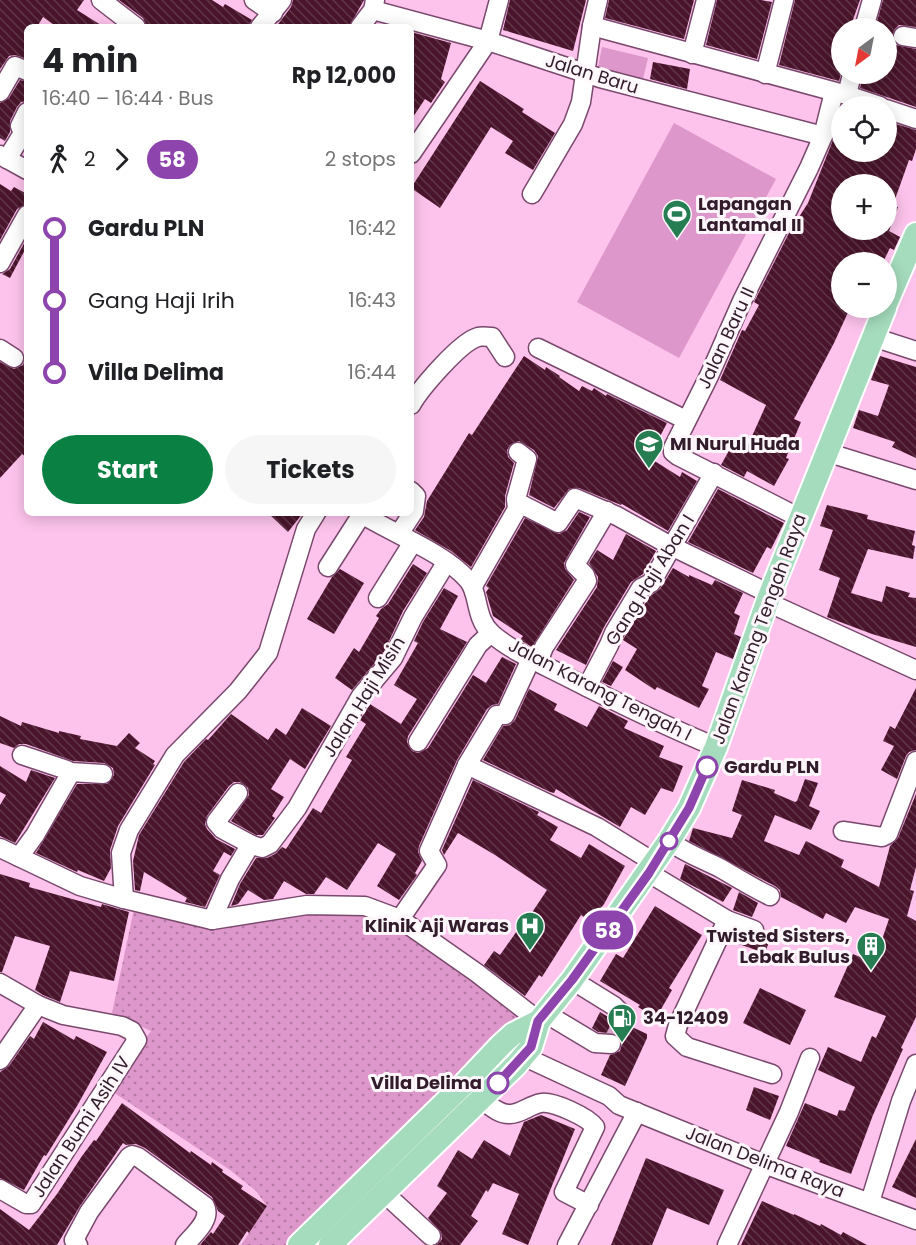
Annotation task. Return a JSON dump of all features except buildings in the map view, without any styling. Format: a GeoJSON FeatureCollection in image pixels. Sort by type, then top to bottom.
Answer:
{"type":"FeatureCollection","features":[{"type":"Feature","properties":{"kind":"main road","name":"Jalan Karang Tengah Raya"},"geometry":{"type":"LineString","coordinates":[[897,280],[916,234]]}},
{"type":"Feature","properties":{"kind":"main road","name":"Jalan Karang Tengah Raya"},"geometry":{"type":"LineString","coordinates":[[330,1245],[520,1061],[531,1047],[542,1017],[572,980],[652,868],[689,808],[716,747],[769,598],[881,318]]}},
{"type":"Feature","properties":{"kind":"main road","name":"Jalan Karang Tengah Raya"},"geometry":{"type":"LineString","coordinates":[[299,1245],[497,1049],[513,1034],[542,1017]]}},
{"type":"Feature","properties":{"kind":"street"},"geometry":{"type":"LineString","coordinates":[[101,0],[132,24]]}},
{"type":"Feature","properties":{"kind":"street"},"geometry":{"type":"LineString","coordinates":[[254,0],[278,7],[263,24]]}},
{"type":"Feature","properties":{"kind":"street"},"geometry":{"type":"LineString","coordinates":[[414,150],[488,41],[499,0]]}},
{"type":"Feature","properties":{"kind":"street"},"geometry":{"type":"LineString","coordinates":[[532,194],[573,124],[581,102],[598,0]]}},
{"type":"Feature","properties":{"kind":"street"},"geometry":{"type":"LineString","coordinates":[[692,54],[706,0]]}},
{"type":"Feature","properties":{"kind":"street"},"geometry":{"type":"LineString","coordinates":[[765,74],[784,0]]}},
{"type":"Feature","properties":{"kind":"street"},"geometry":{"type":"LineString","coordinates":[[867,18],[872,0]]}},
{"type":"Feature","properties":{"kind":"street"},"geometry":{"type":"LineString","coordinates":[[362,24],[374,5]]}},
{"type":"Feature","properties":{"kind":"street","name":"Jalan Baru"},"geometry":{"type":"LineString","coordinates":[[374,5],[586,73],[823,136]]}},
{"type":"Feature","properties":{"kind":"street"},"geometry":{"type":"LineString","coordinates":[[592,26],[849,96]]}},
{"type":"Feature","properties":{"kind":"street"},"geometry":{"type":"LineString","coordinates":[[0,92],[15,66],[24,70]]}},
{"type":"Feature","properties":{"kind":"street","name":"Jalan Baru II"},"geometry":{"type":"LineString","coordinates":[[800,518],[673,452],[741,301],[823,136],[846,84]]}},
{"type":"Feature","properties":{"kind":"street"},"geometry":{"type":"LineString","coordinates":[[897,112],[916,118]]}},
{"type":"Feature","properties":{"kind":"street"},"geometry":{"type":"LineString","coordinates":[[24,118],[20,126],[23,133],[4,157],[24,168]]}},
{"type":"Feature","properties":{"kind":"street"},"geometry":{"type":"LineString","coordinates":[[0,262],[24,220]]}},
{"type":"Feature","properties":{"kind":"street"},"geometry":{"type":"LineString","coordinates":[[414,399],[419,390],[460,349],[478,337],[492,337],[505,357]]}},
{"type":"Feature","properties":{"kind":"street"},"geometry":{"type":"LineString","coordinates":[[873,337],[916,351]]}},
{"type":"Feature","properties":{"kind":"street"},"geometry":{"type":"LineString","coordinates":[[538,348],[686,420]]}},
{"type":"Feature","properties":{"kind":"street"},"geometry":{"type":"LineString","coordinates":[[365,516],[446,562],[473,586],[517,509],[516,499],[527,459],[518,452]]}},
{"type":"Feature","properties":{"kind":"street"},"geometry":{"type":"LineString","coordinates":[[826,452],[916,480]]}},
{"type":"Feature","properties":{"kind":"street","name":"Gang Haji Aban I"},"geometry":{"type":"LineString","coordinates":[[587,687],[614,633],[641,588],[651,583],[714,473]]}},
{"type":"Feature","properties":{"kind":"street"},"geometry":{"type":"LineString","coordinates":[[414,494],[416,496],[414,511]]}},
{"type":"Feature","properties":{"kind":"street"},"geometry":{"type":"LineString","coordinates":[[518,502],[558,523],[575,498],[607,511],[769,598],[916,670]]}},
{"type":"Feature","properties":{"kind":"street"},"geometry":{"type":"LineString","coordinates":[[400,919],[437,865],[429,851],[467,765],[497,716],[505,715],[534,660],[587,580],[575,565],[607,511]]}},
{"type":"Feature","properties":{"kind":"street"},"geometry":{"type":"LineString","coordinates":[[124,899],[121,853],[129,830],[175,754],[238,691],[268,652],[306,529],[314,516]]}},
{"type":"Feature","properties":{"kind":"street"},"geometry":{"type":"LineString","coordinates":[[328,567],[360,516]]}},
{"type":"Feature","properties":{"kind":"street"},"geometry":{"type":"LineString","coordinates":[[378,598],[406,538],[413,516]]}},
{"type":"Feature","properties":{"kind":"street","name":"Jalan Haji Misin"},"geometry":{"type":"LineString","coordinates":[[252,845],[262,848],[270,844],[297,808],[361,696],[393,658],[413,617],[446,562]]}},
{"type":"Feature","properties":{"kind":"street","name":"Jalan Karang Tengah I"},"geometry":{"type":"LineString","coordinates":[[473,586],[477,611],[490,633],[534,660],[649,719],[716,747]]}},
{"type":"Feature","properties":{"kind":"street"},"geometry":{"type":"LineString","coordinates":[[418,742],[478,645],[490,633]]}},
{"type":"Feature","properties":{"kind":"street"},"geometry":{"type":"LineString","coordinates":[[22,755],[70,772],[104,774]]}},
{"type":"Feature","properties":{"kind":"street"},"geometry":{"type":"LineString","coordinates":[[843,831],[882,837],[888,834],[916,761]]}},
{"type":"Feature","properties":{"kind":"street"},"geometry":{"type":"LineString","coordinates":[[467,765],[597,827],[727,920],[754,930]]}},
{"type":"Feature","properties":{"kind":"street"},"geometry":{"type":"LineString","coordinates":[[19,857],[36,835],[70,772]]}},
{"type":"Feature","properties":{"kind":"street"},"geometry":{"type":"LineString","coordinates":[[212,920],[230,879],[252,845],[222,829],[216,822],[238,793]]}},
{"type":"Feature","properties":{"kind":"street"},"geometry":{"type":"LineString","coordinates":[[669,841],[682,851],[770,896]]}},
{"type":"Feature","properties":{"kind":"street"},"geometry":{"type":"LineString","coordinates":[[0,848],[80,886],[212,920],[308,904],[364,906],[400,919],[542,1017],[595,1043],[611,1044]]}},
{"type":"Feature","properties":{"kind":"street"},"geometry":{"type":"LineString","coordinates":[[727,920],[675,1036],[687,1047],[772,1074]]}},
{"type":"Feature","properties":{"kind":"street"},"geometry":{"type":"LineString","coordinates":[[572,980],[614,1006],[620,1012],[622,1022]]}},
{"type":"Feature","properties":{"kind":"street"},"geometry":{"type":"LineString","coordinates":[[0,983],[38,1005],[0,1060]]}},
{"type":"Feature","properties":{"kind":"street","name":"Jalan Bumi Asih IV"},"geometry":{"type":"LineString","coordinates":[[0,1189],[28,1205],[31,1204],[137,1040],[132,1031],[123,1026],[63,1016],[38,1005]]}},
{"type":"Feature","properties":{"kind":"street","name":"Jalan Delima Raya"},"geometry":{"type":"LineString","coordinates":[[497,1049],[520,1061],[609,1096],[625,1107],[764,1164],[916,1220]]}},
{"type":"Feature","properties":{"kind":"street"},"geometry":{"type":"LineString","coordinates":[[727,1245],[789,1112],[810,1058]]}},
{"type":"Feature","properties":{"kind":"street"},"geometry":{"type":"LineString","coordinates":[[870,1202],[909,1104],[916,1064]]}},
{"type":"Feature","properties":{"kind":"street"},"geometry":{"type":"LineString","coordinates":[[481,1099],[495,1110],[509,1115],[541,1103],[553,1104],[591,1121],[595,1127],[564,1192],[589,1205]]}},
{"type":"Feature","properties":{"kind":"street"},"geometry":{"type":"LineString","coordinates":[[567,1245],[589,1205],[625,1107]]}},
{"type":"Feature","properties":{"kind":"street"},"geometry":{"type":"LineString","coordinates":[[78,1245],[74,1240],[89,1212],[132,1155],[205,1206],[206,1219],[185,1245]]}},
{"type":"Feature","properties":{"kind":"street"},"geometry":{"type":"LineString","coordinates":[[383,1192],[431,1236]]}},
{"type":"Feature","properties":{"kind":"shaded area"},"geometry":{"type":"Polygon","coordinates":[[[602,47],[648,58],[642,83],[597,72],[602,47]]]}},
{"type":"Feature","properties":{"kind":"shaded area","name":"Lapangan Lantamal II"},"geometry":{"type":"Polygon","coordinates":[[[674,123],[776,179],[679,358],[577,302],[674,123]]]}},
{"type":"Feature","properties":{"kind":"shaded area"},"geometry":{"type":"Polygon","coordinates":[[[134,909],[362,913],[396,926],[474,980],[522,1018],[505,1027],[286,1245],[241,1245],[267,1206],[256,1191],[230,1170],[110,1090],[151,1031],[112,1013],[134,909]]]}},
{"type":"Feature","properties":{"kind":"tunnel"},"geometry":{"type":"LineString","coordinates":[[611,1044],[622,1022]]}},
{"type":"Feature","properties":{"kind":"bus line","name":"58"},"geometry":{"type":"LineString","coordinates":[[498,1083],[531,1047],[538,1021],[572,980],[649,873],[689,808],[707,767]]}},
{"type":"Feature","properties":{"kind":"place","name":"Lapangan Lantamal II"},"geometry":{"type":"Point","coordinates":[677,240]}},
{"type":"Feature","properties":{"kind":"place","name":"MI Nurul Huda"},"geometry":{"type":"Point","coordinates":[649,470]}},
{"type":"Feature","properties":{"kind":"place","name":"Gardu PLN"},"geometry":{"type":"Point","coordinates":[707,767]}},
{"type":"Feature","properties":{"kind":"place","name":"Klinik Aji Waras"},"geometry":{"type":"Point","coordinates":[530,952]}},
{"type":"Feature","properties":{"kind":"place","name":"Twisted Sisters, Lebak Bulus"},"geometry":{"type":"Point","coordinates":[871,972]}},
{"type":"Feature","properties":{"kind":"place","name":"34-12409"},"geometry":{"type":"Point","coordinates":[622,1044]}},
{"type":"Feature","properties":{"kind":"place","name":"Villa Delima"},"geometry":{"type":"Point","coordinates":[498,1083]}}]}
